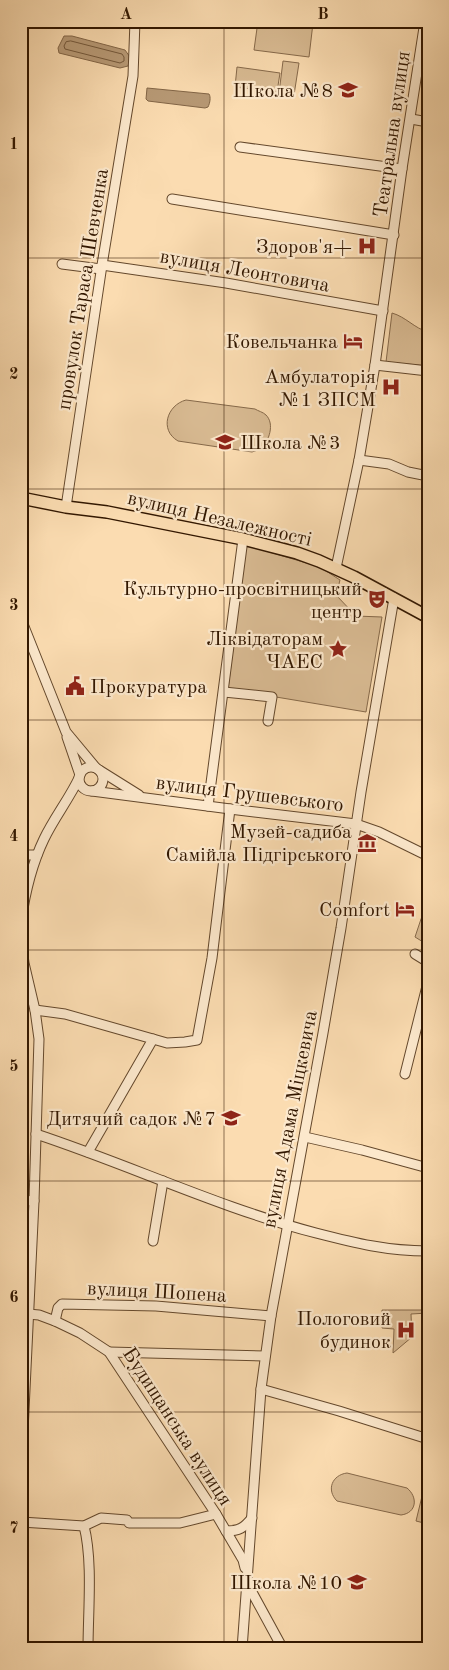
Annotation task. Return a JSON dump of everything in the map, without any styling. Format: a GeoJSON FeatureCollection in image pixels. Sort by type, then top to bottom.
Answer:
{"type":"FeatureCollection","features":[{"type":"Feature","properties":{"kind":"main road","name":"вулиця Незалежності"},"geometry":{"type":"LineString","coordinates":[[21,498],[106,512],[243,539],[297,553],[336,568],[428,617]]}},
{"type":"Feature","properties":{"kind":"street","name":"провулок Тараса Шевченка"},"geometry":{"type":"LineString","coordinates":[[66,506],[101,267],[133,76],[135,21]]}},
{"type":"Feature","properties":{"kind":"street","name":"Театральна вулиця"},"geometry":{"type":"LineString","coordinates":[[336,568],[359,460],[375,365],[424,26]]}},
{"type":"Feature","properties":{"kind":"street"},"geometry":{"type":"LineString","coordinates":[[411,119],[428,122]]}},
{"type":"Feature","properties":{"kind":"street"},"geometry":{"type":"LineString","coordinates":[[240,147],[402,169]]}},
{"type":"Feature","properties":{"kind":"street"},"geometry":{"type":"LineString","coordinates":[[172,199],[394,235]]}},
{"type":"Feature","properties":{"kind":"street","name":"вулиця Леонтовича"},"geometry":{"type":"LineString","coordinates":[[62,264],[101,267],[226,283],[383,311]]}},
{"type":"Feature","properties":{"kind":"street"},"geometry":{"type":"LineString","coordinates":[[375,365],[428,371]]}},
{"type":"Feature","properties":{"kind":"street"},"geometry":{"type":"LineString","coordinates":[[359,460],[389,464],[408,472],[428,476]]}},
{"type":"Feature","properties":{"kind":"street"},"geometry":{"type":"LineString","coordinates":[[208,806],[243,539]]}},
{"type":"Feature","properties":{"kind":"street","name":"вулиця Адама Міцкевича"},"geometry":{"type":"LineString","coordinates":[[242,1649],[265,1356],[344,914],[356,824],[394,598]]}},
{"type":"Feature","properties":{"kind":"street"},"geometry":{"type":"LineString","coordinates":[[21,619],[66,732],[80,776],[81,786],[90,791],[144,798]]}},
{"type":"Feature","properties":{"kind":"street"},"geometry":{"type":"LineString","coordinates":[[224,692],[272,698],[268,721]]}},
{"type":"Feature","properties":{"kind":"street","name":"вулиця Грушевського"},"geometry":{"type":"LineString","coordinates":[[66,732],[97,769],[144,798],[356,824],[379,832],[428,856]]}},
{"type":"Feature","properties":{"kind":"street"},"geometry":{"type":"LineString","coordinates":[[21,921],[24,901],[37,855],[51,827],[85,769],[97,769],[103,777],[101,785],[96,790],[69,798]]}},
{"type":"Feature","properties":{"kind":"street"},"geometry":{"type":"LineString","coordinates":[[35,1010],[65,1014],[167,1043],[196,1040],[212,958],[230,809]]}},
{"type":"Feature","properties":{"kind":"street"},"geometry":{"type":"LineString","coordinates":[[21,855],[37,855]]}},
{"type":"Feature","properties":{"kind":"street"},"geometry":{"type":"LineString","coordinates":[[21,940],[39,1038],[34,1201],[21,1473]]}},
{"type":"Feature","properties":{"kind":"street"},"geometry":{"type":"LineString","coordinates":[[415,954],[428,962]]}},
{"type":"Feature","properties":{"kind":"street"},"geometry":{"type":"LineString","coordinates":[[405,1074],[428,982]]}},
{"type":"Feature","properties":{"kind":"street"},"geometry":{"type":"LineString","coordinates":[[88,1152],[154,1039]]}},
{"type":"Feature","properties":{"kind":"street"},"geometry":{"type":"LineString","coordinates":[[36,1134],[287,1225],[368,1246],[402,1251],[428,1251]]}},
{"type":"Feature","properties":{"kind":"street"},"geometry":{"type":"LineString","coordinates":[[305,1137],[428,1168]]}},
{"type":"Feature","properties":{"kind":"street"},"geometry":{"type":"LineString","coordinates":[[153,1241],[163,1181]]}},
{"type":"Feature","properties":{"kind":"street"},"geometry":{"type":"LineString","coordinates":[[21,1200],[34,1201]]}},
{"type":"Feature","properties":{"kind":"street","name":"вулиця Шопена"},"geometry":{"type":"LineString","coordinates":[[55,1321],[58,1308],[62,1304],[156,1306],[271,1316]]}},
{"type":"Feature","properties":{"kind":"street","name":"Будищанська вулиця"},"geometry":{"type":"LineString","coordinates":[[28,1314],[38,1315],[55,1321],[109,1352],[216,1514],[243,1560],[247,1578],[283,1649]]}},
{"type":"Feature","properties":{"kind":"street"},"geometry":{"type":"LineString","coordinates":[[109,1352],[265,1356]]}},
{"type":"Feature","properties":{"kind":"street"},"geometry":{"type":"LineString","coordinates":[[261,1389],[428,1439]]}},
{"type":"Feature","properties":{"kind":"street"},"geometry":{"type":"LineString","coordinates":[[21,1522],[84,1526],[101,1518],[127,1520],[129,1523],[180,1523],[216,1514]]}},
{"type":"Feature","properties":{"kind":"street"},"geometry":{"type":"LineString","coordinates":[[226,1531],[236,1531],[245,1527],[252,1518]]}},
{"type":"Feature","properties":{"kind":"street"},"geometry":{"type":"LineString","coordinates":[[84,1526],[87,1537],[89,1585],[88,1649]]}},
{"type":"Feature","properties":{"kind":"shaded area"},"geometry":{"type":"Polygon","coordinates":[[[258,21],[313,23],[309,57],[254,50],[258,21]]]}},
{"type":"Feature","properties":{"kind":"shaded area"},"geometry":{"type":"Polygon","coordinates":[[[283,61],[299,63],[294,95],[279,93],[283,61]]]}},
{"type":"Feature","properties":{"kind":"shaded area"},"geometry":{"type":"Polygon","coordinates":[[[237,67],[280,73],[277,92],[235,87],[237,67]]]}},
{"type":"Feature","properties":{"kind":"shaded area"},"geometry":{"type":"Polygon","coordinates":[[[392,313],[428,332],[428,366],[386,362],[392,313]]]}},
{"type":"Feature","properties":{"kind":"shaded area"},"geometry":{"type":"Polygon","coordinates":[[[186,400],[255,409],[262,412],[269,419],[270,423],[270,432],[266,442],[261,449],[252,452],[178,441],[169,431],[167,425],[168,418],[174,407],[186,400]]]}},
{"type":"Feature","properties":{"kind":"shaded area"},"geometry":{"type":"Polygon","coordinates":[[[246,545],[320,567],[340,580],[336,595],[356,616],[382,617],[366,712],[228,689],[246,545]]]}},
{"type":"Feature","properties":{"kind":"shaded area"},"geometry":{"type":"Polygon","coordinates":[[[428,906],[428,945],[415,937],[428,906]]]}},
{"type":"Feature","properties":{"kind":"shaded area"},"geometry":{"type":"Polygon","coordinates":[[[382,1310],[428,1310],[428,1313],[411,1314],[412,1337],[393,1353],[394,1329],[382,1328],[382,1310]]]}},
{"type":"Feature","properties":{"kind":"shaded area"},"geometry":{"type":"Polygon","coordinates":[[[347,1473],[407,1488],[413,1496],[413,1508],[406,1514],[401,1515],[337,1501],[332,1492],[332,1484],[342,1474],[347,1473]]]}},
{"type":"Feature","properties":{"kind":"shaded area"},"geometry":{"type":"Polygon","coordinates":[[[423,1492],[428,1493],[428,1524],[416,1521],[423,1492]]]}},
{"type":"Feature","properties":{"kind":"water"},"geometry":{"type":"Polygon","coordinates":[[[64,36],[72,36],[125,50],[130,57],[128,66],[120,68],[59,53],[58,48],[64,36]]]}},
{"type":"Feature","properties":{"kind":"water"},"geometry":{"type":"Polygon","coordinates":[[[147,88],[209,94],[210,102],[208,107],[205,108],[148,101],[146,99],[147,88]]]}},
{"type":"Feature","properties":{"kind":"place","name":"Школа №8"},"geometry":{"type":"Point","coordinates":[348,90]}},
{"type":"Feature","properties":{"kind":"place","name":"Здоров'я+"},"geometry":{"type":"Point","coordinates":[367,246]}},
{"type":"Feature","properties":{"kind":"place","name":"Ковельчанка"},"geometry":{"type":"Point","coordinates":[353,341]}},
{"type":"Feature","properties":{"kind":"place","name":"Амбулаторія №1 ЗПСМ"},"geometry":{"type":"Point","coordinates":[391,387]}},
{"type":"Feature","properties":{"kind":"place","name":"Школа №3"},"geometry":{"type":"Point","coordinates":[225,442]}},
{"type":"Feature","properties":{"kind":"place","name":"Культурно-просвітницький центр"},"geometry":{"type":"Point","coordinates":[377,599]}},
{"type":"Feature","properties":{"kind":"place","name":"Ліквідаторам ЧАЕС"},"geometry":{"type":"Point","coordinates":[338,649]}},
{"type":"Feature","properties":{"kind":"place","name":"Прокуратура"},"geometry":{"type":"Point","coordinates":[75,686]}},
{"type":"Feature","properties":{"kind":"place","name":"Музей-садиба Самійла Підгірського"},"geometry":{"type":"Point","coordinates":[367,843]}},
{"type":"Feature","properties":{"kind":"place","name":"Comfort"},"geometry":{"type":"Point","coordinates":[405,909]}},
{"type":"Feature","properties":{"kind":"place","name":"Дитячий садок №7"},"geometry":{"type":"Point","coordinates":[231,1118]}},
{"type":"Feature","properties":{"kind":"place","name":"Пологовий будинок"},"geometry":{"type":"Point","coordinates":[406,1330]}},
{"type":"Feature","properties":{"kind":"place","name":"Школа №10"},"geometry":{"type":"Point","coordinates":[357,1582]}}]}
